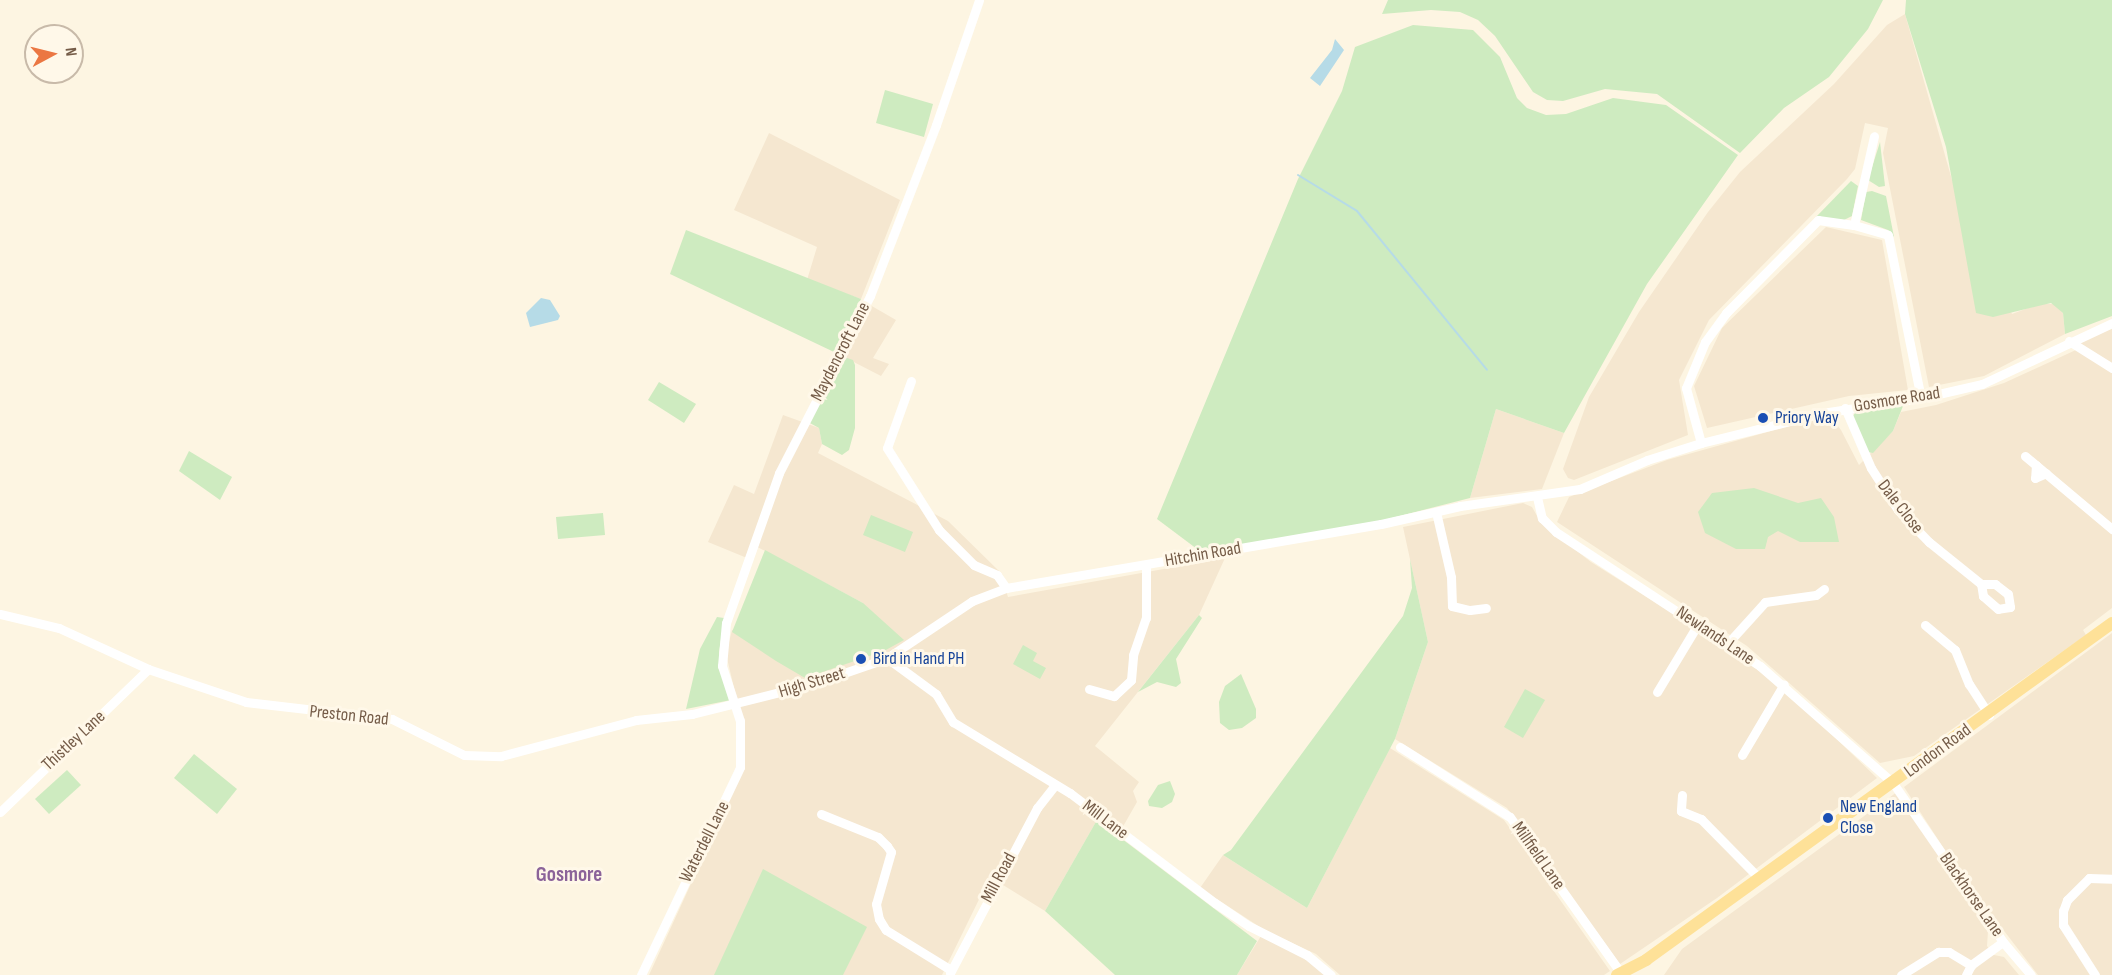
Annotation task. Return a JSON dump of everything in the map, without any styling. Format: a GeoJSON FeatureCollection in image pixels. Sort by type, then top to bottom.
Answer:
{"type":"FeatureCollection","features":[{"type":"Feature","properties":{"kind":"main road","name":"London Road"},"geometry":{"type":"LineString","coordinates":[[1628,973],[1989,715],[2112,623]]}},
{"type":"Feature","properties":{"kind":"street","name":"Maydencroft Lane"},"geometry":{"type":"LineString","coordinates":[[736,704],[722,666],[729,613],[779,473],[870,296],[936,125],[979,0]]}},
{"type":"Feature","properties":{"kind":"street"},"geometry":{"type":"LineString","coordinates":[[1854,225],[1874,135]]}},
{"type":"Feature","properties":{"kind":"street"},"geometry":{"type":"LineString","coordinates":[[1701,443],[1686,382],[1716,325],[1814,222],[1825,219],[1884,232],[1890,239],[1921,398]]}},
{"type":"Feature","properties":{"kind":"street","name":"Gosmore Road"},"geometry":{"type":"LineString","coordinates":[[1537,497],[1580,489],[1647,460],[1701,443],[1845,408],[1921,398],[1991,380],[2069,341],[2112,323]]}},
{"type":"Feature","properties":{"kind":"street"},"geometry":{"type":"LineString","coordinates":[[2069,341],[2112,368]]}},
{"type":"Feature","properties":{"kind":"street"},"geometry":{"type":"LineString","coordinates":[[910,381],[887,448],[939,530],[974,565],[997,575],[1006,588]]}},
{"type":"Feature","properties":{"kind":"street","name":"Dale Close"},"geometry":{"type":"LineString","coordinates":[[1845,408],[1871,468],[1898,510],[1929,542],[1981,584]]}},
{"type":"Feature","properties":{"kind":"street"},"geometry":{"type":"LineString","coordinates":[[2025,456],[2112,529]]}},
{"type":"Feature","properties":{"kind":"street","name":"Hitchin Road"},"geometry":{"type":"LineString","coordinates":[[886,658],[972,601],[1006,588],[1436,512],[1537,497]]}},
{"type":"Feature","properties":{"kind":"street","name":"Newlands Lane"},"geometry":{"type":"LineString","coordinates":[[1537,497],[1542,518],[1556,532],[1698,624],[1784,684],[1893,783]]}},
{"type":"Feature","properties":{"kind":"street"},"geometry":{"type":"LineString","coordinates":[[1436,512],[1453,588],[1452,606],[1470,610],[1486,608]]}},
{"type":"Feature","properties":{"kind":"street"},"geometry":{"type":"LineString","coordinates":[[1089,689],[1114,696],[1131,680],[1133,654],[1146,618],[1146,565]]}},
{"type":"Feature","properties":{"kind":"street"},"geometry":{"type":"LineString","coordinates":[[1728,644],[1765,602],[1816,595],[1824,589]]}},
{"type":"Feature","properties":{"kind":"street","name":"Preston Road"},"geometry":{"type":"LineString","coordinates":[[0,614],[59,628],[148,669],[267,708],[336,711],[392,719],[464,755],[482,758],[521,752],[636,720],[692,714],[736,704]]}},
{"type":"Feature","properties":{"kind":"street"},"geometry":{"type":"LineString","coordinates":[[1658,692],[1698,624]]}},
{"type":"Feature","properties":{"kind":"street"},"geometry":{"type":"LineString","coordinates":[[1924,625],[1955,650],[1964,675],[1989,715]]}},
{"type":"Feature","properties":{"kind":"street","name":"High Street"},"geometry":{"type":"LineString","coordinates":[[736,704],[787,692],[886,658]]}},
{"type":"Feature","properties":{"kind":"street","name":"Mill Lane"},"geometry":{"type":"LineString","coordinates":[[886,658],[936,694],[953,722],[1055,784],[1215,903],[1249,926],[1306,955],[1331,975]]}},
{"type":"Feature","properties":{"kind":"street","name":"Thistley Lane"},"geometry":{"type":"LineString","coordinates":[[0,812],[148,669]]}},
{"type":"Feature","properties":{"kind":"street"},"geometry":{"type":"LineString","coordinates":[[1742,755],[1784,684]]}},
{"type":"Feature","properties":{"kind":"street","name":"Waterdell Lane"},"geometry":{"type":"LineString","coordinates":[[641,975],[740,767],[742,742],[736,704]]}},
{"type":"Feature","properties":{"kind":"street","name":"Millfield Lane"},"geometry":{"type":"LineString","coordinates":[[1400,747],[1510,817],[1628,973]]}},
{"type":"Feature","properties":{"kind":"street","name":"Blackhorse Lane"},"geometry":{"type":"LineString","coordinates":[[1893,783],[2003,942],[2031,975]]}},
{"type":"Feature","properties":{"kind":"street","name":"Mill Road"},"geometry":{"type":"LineString","coordinates":[[950,972],[1037,808],[1055,784]]}},
{"type":"Feature","properties":{"kind":"street"},"geometry":{"type":"LineString","coordinates":[[1682,795],[1682,811],[1701,819],[1760,879]]}},
{"type":"Feature","properties":{"kind":"street"},"geometry":{"type":"LineString","coordinates":[[821,814],[878,837],[887,846],[891,852],[876,904],[879,919],[886,930],[950,972]]}},
{"type":"Feature","properties":{"kind":"street"},"geometry":{"type":"LineString","coordinates":[[2095,975],[2063,925],[2063,910],[2067,900],[2089,878],[2112,879]]}},
{"type":"Feature","properties":{"kind":"street"},"geometry":{"type":"LineString","coordinates":[[1966,975],[1971,965],[2003,942]]}},
{"type":"Feature","properties":{"kind":"street"},"geometry":{"type":"LineString","coordinates":[[1901,975],[1938,952],[1949,952],[1971,965]]}},
{"type":"Feature","properties":{"kind":"shaded area"},"geometry":{"type":"Polygon","coordinates":[[[1905,14],[1952,180],[2012,314],[2039,304],[2055,304],[2063,313],[2065,334],[1984,376],[1929,387],[1883,153],[1888,128],[1865,123],[1855,169],[1709,320],[1679,380],[1688,435],[1574,480],[1568,478],[1563,469],[1589,397],[1639,312],[1708,212],[1740,172],[1834,84],[1887,25],[1905,14]]]}},
{"type":"Feature","properties":{"kind":"shaded area"},"geometry":{"type":"Polygon","coordinates":[[[769,133],[900,200],[861,299],[807,280],[817,247],[734,210],[769,133]]]}},
{"type":"Feature","properties":{"kind":"shaded area"},"geometry":{"type":"Polygon","coordinates":[[[1826,227],[1882,240],[1908,390],[1849,396],[1707,428],[1694,386],[1722,328],[1826,227]]]}},
{"type":"Feature","properties":{"kind":"shaded area"},"geometry":{"type":"Polygon","coordinates":[[[870,305],[896,320],[873,358],[889,364],[881,376],[844,357],[870,305]]]}},
{"type":"Feature","properties":{"kind":"shaded area"},"geometry":{"type":"Polygon","coordinates":[[[2112,328],[2112,608],[2083,630],[2086,635],[1914,756],[1880,763],[1747,646],[1557,522],[1569,497],[1667,460],[1829,415],[1841,430],[1859,465],[1893,431],[1901,412],[1936,405],[2004,383],[2078,349],[2079,341],[2112,328]]]}},
{"type":"Feature","properties":{"kind":"shaded area"},"geometry":{"type":"Polygon","coordinates":[[[1496,409],[1564,433],[1542,489],[1470,498],[1496,409]]]}},
{"type":"Feature","properties":{"kind":"shaded area"},"geometry":{"type":"Polygon","coordinates":[[[783,415],[819,428],[822,444],[818,453],[948,521],[1000,572],[1008,597],[1225,558],[1199,615],[1095,746],[1139,782],[1133,791],[1137,802],[1117,837],[1097,820],[1045,911],[990,877],[942,975],[649,975],[736,786],[739,709],[726,654],[732,630],[863,603],[752,544],[747,558],[708,542],[734,485],[754,494],[783,415]]]}},
{"type":"Feature","properties":{"kind":"shaded area"},"geometry":{"type":"Polygon","coordinates":[[[1523,503],[1532,507],[1541,523],[1591,562],[1740,656],[1794,698],[1877,778],[1717,898],[1620,964],[1507,808],[1395,739],[1428,642],[1403,527],[1523,503]]]}},
{"type":"Feature","properties":{"kind":"shaded area"},"geometry":{"type":"Polygon","coordinates":[[[2112,633],[2112,975],[2038,975],[1961,875],[1904,787],[2112,633]]]}},
{"type":"Feature","properties":{"kind":"shaded area"},"geometry":{"type":"Polygon","coordinates":[[[1390,748],[1504,820],[1610,971],[1604,975],[1340,975],[1316,954],[1266,931],[1200,888],[1223,855],[1307,908],[1390,748]]]}},
{"type":"Feature","properties":{"kind":"shaded area"},"geometry":{"type":"Polygon","coordinates":[[[1897,792],[1988,931],[1987,946],[1994,955],[2004,957],[2019,975],[1664,975],[1682,949],[1897,792]]]}},
{"type":"Feature","properties":{"kind":"shaded area"},"geometry":{"type":"Polygon","coordinates":[[[1261,936],[1295,951],[1328,975],[1237,975],[1261,936]]]}},
{"type":"Feature","properties":{"kind":"green space"},"geometry":{"type":"Polygon","coordinates":[[[1388,0],[1883,0],[1868,29],[1829,77],[1784,108],[1740,153],[1657,94],[1605,89],[1563,101],[1547,100],[1533,92],[1495,36],[1478,20],[1460,12],[1431,10],[1382,14],[1388,0]]]}},
{"type":"Feature","properties":{"kind":"green space"},"geometry":{"type":"Polygon","coordinates":[[[1906,0],[2112,0],[2112,316],[2065,334],[2063,313],[2051,303],[1993,317],[1976,313],[1946,147],[1905,14],[1906,0]]]}},
{"type":"Feature","properties":{"kind":"green space"},"geometry":{"type":"Polygon","coordinates":[[[1413,25],[1473,30],[1500,57],[1517,98],[1527,108],[1546,115],[1566,114],[1613,98],[1666,105],[1738,155],[1647,284],[1564,433],[1496,409],[1470,498],[1384,520],[1201,552],[1157,519],[1298,179],[1342,91],[1355,47],[1413,25]]]}},
{"type":"Feature","properties":{"kind":"green space"},"geometry":{"type":"Polygon","coordinates":[[[885,90],[933,104],[924,137],[876,123],[885,90]]]}},
{"type":"Feature","properties":{"kind":"green space"},"geometry":{"type":"Polygon","coordinates":[[[1880,142],[1885,186],[1879,187],[1868,180],[1880,142]]]}},
{"type":"Feature","properties":{"kind":"green space"},"geometry":{"type":"Polygon","coordinates":[[[1851,181],[1858,186],[1852,216],[1844,220],[1816,217],[1851,181]]]}},
{"type":"Feature","properties":{"kind":"green space"},"geometry":{"type":"Polygon","coordinates":[[[1872,191],[1886,196],[1894,237],[1888,230],[1861,220],[1866,192],[1872,191]]]}},
{"type":"Feature","properties":{"kind":"green space"},"geometry":{"type":"Polygon","coordinates":[[[686,230],[861,299],[834,352],[670,274],[686,230]]]}},
{"type":"Feature","properties":{"kind":"green space"},"geometry":{"type":"Polygon","coordinates":[[[844,357],[853,360],[855,365],[855,428],[849,450],[842,455],[822,444],[819,428],[808,422],[844,357]]]}},
{"type":"Feature","properties":{"kind":"green space"},"geometry":{"type":"Polygon","coordinates":[[[659,382],[696,404],[684,423],[648,400],[659,382]]]}},
{"type":"Feature","properties":{"kind":"green space"},"geometry":{"type":"Polygon","coordinates":[[[1903,406],[1893,431],[1873,453],[1867,452],[1853,416],[1855,413],[1903,406]]]}},
{"type":"Feature","properties":{"kind":"green space"},"geometry":{"type":"Polygon","coordinates":[[[189,451],[232,477],[220,500],[179,471],[189,451]]]}},
{"type":"Feature","properties":{"kind":"green space"},"geometry":{"type":"Polygon","coordinates":[[[1754,488],[1798,503],[1821,498],[1834,517],[1839,542],[1800,542],[1778,531],[1768,537],[1765,549],[1736,549],[1705,533],[1698,512],[1712,493],[1754,488]]]}},
{"type":"Feature","properties":{"kind":"green space"},"geometry":{"type":"Polygon","coordinates":[[[603,513],[605,535],[558,539],[556,517],[603,513]]]}},
{"type":"Feature","properties":{"kind":"green space"},"geometry":{"type":"Polygon","coordinates":[[[871,515],[913,532],[905,552],[863,535],[871,515]]]}},
{"type":"Feature","properties":{"kind":"green space"},"geometry":{"type":"Polygon","coordinates":[[[765,550],[863,603],[904,640],[884,651],[805,678],[776,661],[732,632],[765,550]]]}},
{"type":"Feature","properties":{"kind":"green space"},"geometry":{"type":"Polygon","coordinates":[[[1410,559],[1428,642],[1395,739],[1307,908],[1223,855],[1231,850],[1403,616],[1412,588],[1410,559]]]}},
{"type":"Feature","properties":{"kind":"green space"},"geometry":{"type":"Polygon","coordinates":[[[1199,615],[1202,618],[1176,659],[1181,683],[1176,687],[1157,682],[1138,692],[1199,615]]]}},
{"type":"Feature","properties":{"kind":"green space"},"geometry":{"type":"Polygon","coordinates":[[[717,617],[724,618],[719,653],[731,700],[686,709],[700,649],[717,617]]]}},
{"type":"Feature","properties":{"kind":"green space"},"geometry":{"type":"Polygon","coordinates":[[[1023,645],[1037,653],[1033,661],[1046,668],[1040,679],[1013,664],[1023,645]]]}},
{"type":"Feature","properties":{"kind":"green space"},"geometry":{"type":"Polygon","coordinates":[[[1241,674],[1256,709],[1256,718],[1242,728],[1229,730],[1220,723],[1219,702],[1225,686],[1241,674]]]}},
{"type":"Feature","properties":{"kind":"green space"},"geometry":{"type":"Polygon","coordinates":[[[1525,689],[1545,700],[1523,738],[1504,727],[1525,689]]]}},
{"type":"Feature","properties":{"kind":"green space"},"geometry":{"type":"Polygon","coordinates":[[[194,754],[237,789],[217,814],[174,778],[194,754]]]}},
{"type":"Feature","properties":{"kind":"green space"},"geometry":{"type":"Polygon","coordinates":[[[67,770],[81,785],[49,814],[35,799],[67,770]]]}},
{"type":"Feature","properties":{"kind":"green space"},"geometry":{"type":"Polygon","coordinates":[[[1170,781],[1175,794],[1172,802],[1162,808],[1149,806],[1148,801],[1158,785],[1170,781]]]}},
{"type":"Feature","properties":{"kind":"green space"},"geometry":{"type":"Polygon","coordinates":[[[1097,820],[1257,941],[1237,975],[1115,975],[1045,911],[1097,820]]]}},
{"type":"Feature","properties":{"kind":"green space"},"geometry":{"type":"Polygon","coordinates":[[[763,869],[867,927],[843,975],[714,975],[763,869]]]}},
{"type":"Feature","properties":{"kind":"water"},"geometry":{"type":"Polygon","coordinates":[[[1335,39],[1344,50],[1320,86],[1310,78],[1332,50],[1335,39]]]}},
{"type":"Feature","properties":{"kind":"water"},"geometry":{"type":"Polygon","coordinates":[[[541,298],[550,300],[560,316],[558,320],[530,327],[526,313],[541,298]]]}},
{"type":"Feature","properties":{"kind":"waterway"},"geometry":{"type":"LineString","coordinates":[[1298,175],[1357,211],[1487,370]]}},
{"type":"Feature","properties":{"kind":"place","name":"Priory Way"},"geometry":{"type":"Point","coordinates":[1763,418]}},
{"type":"Feature","properties":{"kind":"place","name":"Bird in Hand PH"},"geometry":{"type":"Point","coordinates":[861,659]}},
{"type":"Feature","properties":{"kind":"place","name":"New England Close"},"geometry":{"type":"Point","coordinates":[1828,818]}},
{"type":"Feature","properties":{"kind":"district","name":"Gosmore"},"geometry":{"type":"Point","coordinates":[569,875]}}]}
